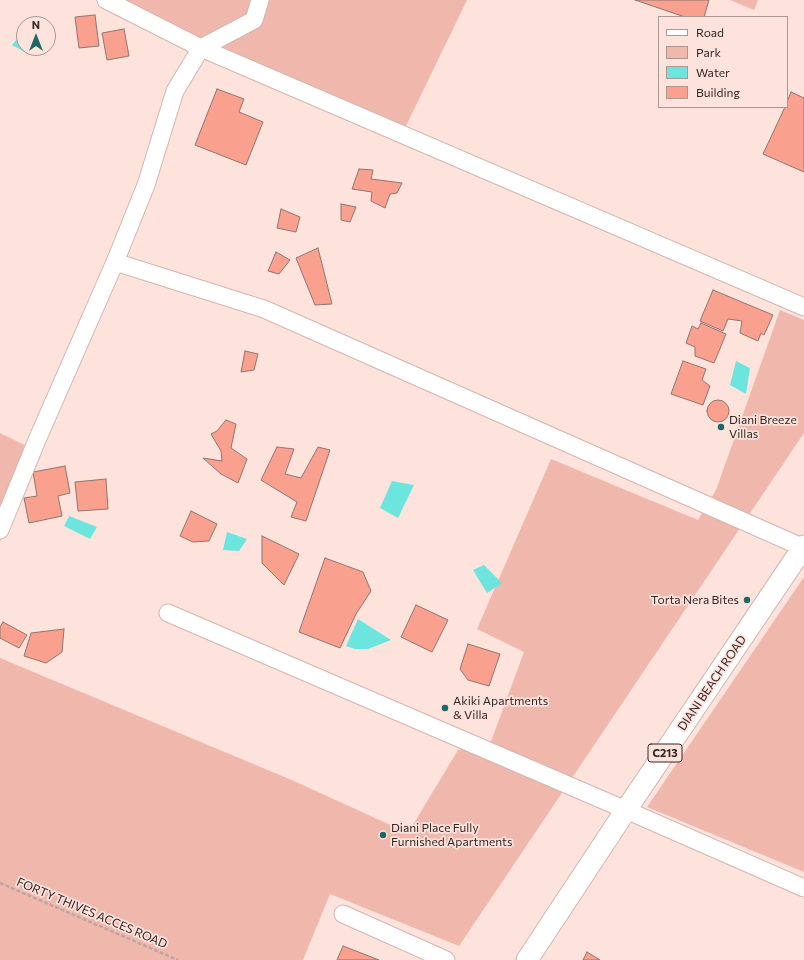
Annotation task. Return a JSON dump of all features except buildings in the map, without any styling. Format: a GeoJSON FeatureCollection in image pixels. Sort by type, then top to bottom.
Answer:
{"type":"FeatureCollection","features":[{"type":"Feature","properties":{"kind":"main road","name":"DIANI BEACH ROAD"},"geometry":{"type":"LineString","coordinates":[[527,960],[626,810],[804,547]]}},
{"type":"Feature","properties":{"kind":"street"},"geometry":{"type":"LineString","coordinates":[[106,0],[201,48],[804,307]]}},
{"type":"Feature","properties":{"kind":"street"},"geometry":{"type":"LineString","coordinates":[[0,530],[37,440],[115,262],[146,185],[175,91],[201,48],[254,20],[260,0]]}},
{"type":"Feature","properties":{"kind":"street"},"geometry":{"type":"LineString","coordinates":[[115,262],[264,309],[804,547]]}},
{"type":"Feature","properties":{"kind":"street"},"geometry":{"type":"LineString","coordinates":[[168,613],[804,888]]}},
{"type":"Feature","properties":{"kind":"street"},"geometry":{"type":"LineString","coordinates":[[343,914],[446,960]]}},
{"type":"Feature","properties":{"kind":"path","name":"FORTY THIVES ACCES ROAD"},"geometry":{"type":"LineString","coordinates":[[0,883],[178,960]]}},
{"type":"Feature","properties":{"kind":"green space"},"geometry":{"type":"Polygon","coordinates":[[[121,0],[467,0],[406,126],[176,28],[121,0]]]}},
{"type":"Feature","properties":{"kind":"green space"},"geometry":{"type":"Polygon","coordinates":[[[730,0],[758,0],[754,10],[730,0]]]}},
{"type":"Feature","properties":{"kind":"green space"},"geometry":{"type":"Polygon","coordinates":[[[780,310],[804,320],[804,433],[459,946],[330,894],[303,960],[0,960],[0,658],[294,781],[408,833],[458,750],[490,744],[524,652],[477,629],[551,459],[698,520],[716,490],[780,310]]]}},
{"type":"Feature","properties":{"kind":"green space"},"geometry":{"type":"Polygon","coordinates":[[[0,433],[39,452],[0,542],[0,433]]]}},
{"type":"Feature","properties":{"kind":"green space"},"geometry":{"type":"Polygon","coordinates":[[[804,577],[804,872],[647,807],[804,577]]]}},
{"type":"Feature","properties":{"kind":"water"},"geometry":{"type":"Polygon","coordinates":[[[16,40],[16,47],[12,45],[16,40]]]}},
{"type":"Feature","properties":{"kind":"water"},"geometry":{"type":"Polygon","coordinates":[[[736,361],[750,368],[746,394],[730,385],[736,361]]]}},
{"type":"Feature","properties":{"kind":"water"},"geometry":{"type":"Polygon","coordinates":[[[392,481],[414,485],[398,518],[380,508],[392,481]]]}},
{"type":"Feature","properties":{"kind":"water"},"geometry":{"type":"Polygon","coordinates":[[[69,516],[97,527],[90,539],[64,526],[69,516]]]}},
{"type":"Feature","properties":{"kind":"water"},"geometry":{"type":"Polygon","coordinates":[[[227,532],[247,539],[239,551],[223,550],[227,532]]]}},
{"type":"Feature","properties":{"kind":"water"},"geometry":{"type":"Polygon","coordinates":[[[484,565],[502,583],[487,593],[473,570],[484,565]]]}},
{"type":"Feature","properties":{"kind":"water"},"geometry":{"type":"Polygon","coordinates":[[[358,619],[391,640],[368,649],[355,649],[346,646],[358,619]]]}},
{"type":"Feature","properties":{"kind":"place","name":"Diani Breeze Villas"},"geometry":{"type":"Point","coordinates":[721,427]}},
{"type":"Feature","properties":{"kind":"place","name":"Torta Nera Bites"},"geometry":{"type":"Point","coordinates":[747,600]}},
{"type":"Feature","properties":{"kind":"place","name":"Akiki Apartments & Villa"},"geometry":{"type":"Point","coordinates":[445,708]}},
{"type":"Feature","properties":{"kind":"place","name":"Diani Place Fully Furnished Apartments"},"geometry":{"type":"Point","coordinates":[383,835]}}]}
